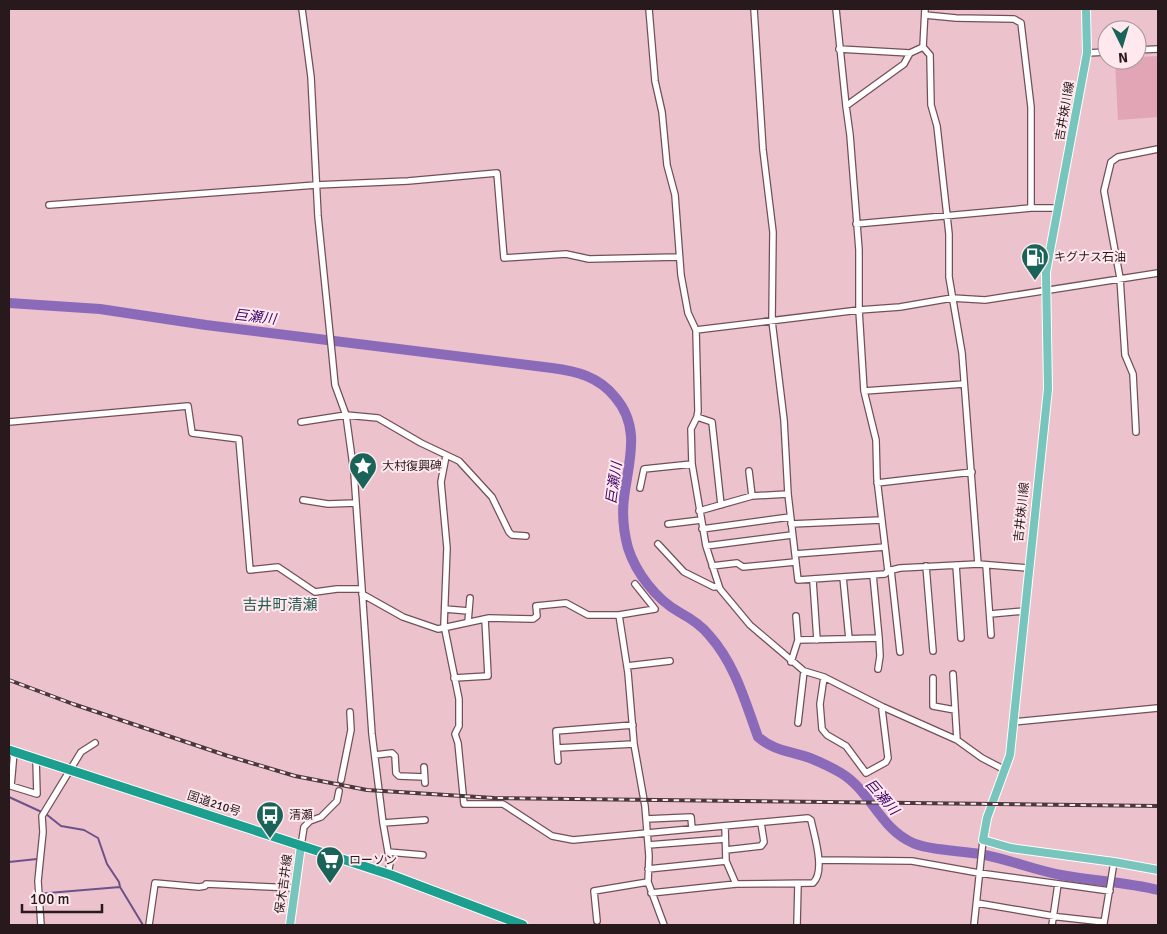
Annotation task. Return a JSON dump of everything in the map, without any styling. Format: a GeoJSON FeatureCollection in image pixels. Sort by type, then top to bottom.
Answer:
{"type":"FeatureCollection","features":[{"type":"Feature","properties":{"kind":"highway","name":"国道210号"},"geometry":{"type":"LineString","coordinates":[[11,751],[388,874],[523,925]]}},
{"type":"Feature","properties":{"kind":"main road","name":"吉井妹川線"},"geometry":{"type":"LineString","coordinates":[[982,842],[987,818],[1005,770],[1014,722],[1028,568],[1048,389],[1045,292],[1049,245],[1086,53],[1086,9]]}},
{"type":"Feature","properties":{"kind":"main road"},"geometry":{"type":"LineString","coordinates":[[982,842],[1158,870]]}},
{"type":"Feature","properties":{"kind":"main road","name":"保木吉井線"},"geometry":{"type":"LineString","coordinates":[[290,925],[301,846]]}},
{"type":"Feature","properties":{"kind":"street"},"geometry":{"type":"LineString","coordinates":[[302,9],[311,77],[316,185],[335,385],[346,415],[356,503],[375,755],[388,852],[388,874]]}},
{"type":"Feature","properties":{"kind":"street"},"geometry":{"type":"LineString","coordinates":[[649,9],[655,81],[662,112],[667,165],[675,195],[679,256],[685,299],[696,330],[697,417],[691,429],[692,464],[702,529],[719,586],[750,626],[804,671],[824,677],[883,707],[957,740],[982,758],[1005,770]]}},
{"type":"Feature","properties":{"kind":"street"},"geometry":{"type":"LineString","coordinates":[[754,9],[763,150],[773,232],[772,321],[784,420],[790,517],[798,580],[813,581],[873,575],[926,566],[978,564],[1028,568]]}},
{"type":"Feature","properties":{"kind":"street"},"geometry":{"type":"LineString","coordinates":[[836,9],[850,135],[860,260],[859,310],[864,391],[876,440],[877,483],[881,520],[890,571],[900,652]]}},
{"type":"Feature","properties":{"kind":"street"},"geometry":{"type":"LineString","coordinates":[[978,564],[962,353],[952,298],[947,216],[937,126],[931,105],[930,55],[923,47],[925,12],[956,18],[1014,19],[1021,23],[1031,107],[1031,208]]}},
{"type":"Feature","properties":{"kind":"street"},"geometry":{"type":"LineString","coordinates":[[839,49],[910,53],[923,47]]}},
{"type":"Feature","properties":{"kind":"street"},"geometry":{"type":"LineString","coordinates":[[1086,53],[1097,52]]}},
{"type":"Feature","properties":{"kind":"street"},"geometry":{"type":"LineString","coordinates":[[846,106],[904,64],[910,53]]}},
{"type":"Feature","properties":{"kind":"street"},"geometry":{"type":"LineString","coordinates":[[1136,432],[1133,374],[1125,355],[1120,278],[1104,191],[1111,162],[1118,157],[1158,149]]}},
{"type":"Feature","properties":{"kind":"street"},"geometry":{"type":"LineString","coordinates":[[49,205],[497,173],[504,258],[566,254],[589,259],[679,256]]}},
{"type":"Feature","properties":{"kind":"street"},"geometry":{"type":"LineString","coordinates":[[856,224],[1031,208],[1057,208]]}},
{"type":"Feature","properties":{"kind":"street"},"geometry":{"type":"LineString","coordinates":[[696,330],[859,310],[900,307],[952,298],[985,300],[1158,273]]}},
{"type":"Feature","properties":{"kind":"street"},"geometry":{"type":"LineString","coordinates":[[864,391],[964,384]]}},
{"type":"Feature","properties":{"kind":"street"},"geometry":{"type":"LineString","coordinates":[[9,422],[188,406],[192,433],[239,439],[250,570],[278,568],[315,592],[337,589],[362,592],[404,617],[443,628],[485,619],[533,619],[537,616],[536,606],[566,603],[588,615],[619,615],[655,609],[635,584]]}},
{"type":"Feature","properties":{"kind":"street"},"geometry":{"type":"LineString","coordinates":[[301,422],[346,415],[378,418],[446,456],[459,461],[482,484],[496,502],[503,523],[509,532],[512,535],[526,536]]}},
{"type":"Feature","properties":{"kind":"street"},"geometry":{"type":"LineString","coordinates":[[697,417],[712,422],[722,505]]}},
{"type":"Feature","properties":{"kind":"street"},"geometry":{"type":"LineString","coordinates":[[446,456],[441,482],[447,548],[443,628],[460,709],[459,726],[455,734],[458,743],[464,804],[503,804],[552,836],[562,839],[586,840],[647,832],[725,827],[808,818],[811,820],[819,860],[815,881],[798,884],[736,884],[651,893]]}},
{"type":"Feature","properties":{"kind":"street"},"geometry":{"type":"LineString","coordinates":[[640,488],[644,470],[692,464]]}},
{"type":"Feature","properties":{"kind":"street"},"geometry":{"type":"LineString","coordinates":[[749,471],[752,496]]}},
{"type":"Feature","properties":{"kind":"street"},"geometry":{"type":"LineString","coordinates":[[877,483],[972,472]]}},
{"type":"Feature","properties":{"kind":"street"},"geometry":{"type":"LineString","coordinates":[[699,511],[752,496],[788,494]]}},
{"type":"Feature","properties":{"kind":"street"},"geometry":{"type":"LineString","coordinates":[[303,500],[328,504],[356,503]]}},
{"type":"Feature","properties":{"kind":"street"},"geometry":{"type":"LineString","coordinates":[[702,529],[790,517]]}},
{"type":"Feature","properties":{"kind":"street"},"geometry":{"type":"LineString","coordinates":[[668,524],[701,520]]}},
{"type":"Feature","properties":{"kind":"street"},"geometry":{"type":"LineString","coordinates":[[791,524],[881,520]]}},
{"type":"Feature","properties":{"kind":"street"},"geometry":{"type":"LineString","coordinates":[[706,546],[792,535]]}},
{"type":"Feature","properties":{"kind":"street"},"geometry":{"type":"LineString","coordinates":[[658,544],[684,572],[714,587],[719,586]]}},
{"type":"Feature","properties":{"kind":"street"},"geometry":{"type":"LineString","coordinates":[[795,554],[885,547]]}},
{"type":"Feature","properties":{"kind":"street"},"geometry":{"type":"LineString","coordinates":[[712,566],[737,563],[743,567],[796,562]]}},
{"type":"Feature","properties":{"kind":"street"},"geometry":{"type":"LineString","coordinates":[[956,565],[961,638]]}},
{"type":"Feature","properties":{"kind":"street"},"geometry":{"type":"LineString","coordinates":[[986,565],[992,635]]}},
{"type":"Feature","properties":{"kind":"street"},"geometry":{"type":"LineString","coordinates":[[926,566],[933,651]]}},
{"type":"Feature","properties":{"kind":"street"},"geometry":{"type":"LineString","coordinates":[[873,575],[880,656],[878,669]]}},
{"type":"Feature","properties":{"kind":"street"},"geometry":{"type":"LineString","coordinates":[[843,577],[849,639]]}},
{"type":"Feature","properties":{"kind":"street"},"geometry":{"type":"LineString","coordinates":[[813,581],[817,640]]}},
{"type":"Feature","properties":{"kind":"street"},"geometry":{"type":"LineString","coordinates":[[468,622],[470,598]]}},
{"type":"Feature","properties":{"kind":"street"},"geometry":{"type":"LineString","coordinates":[[445,609],[469,611]]}},
{"type":"Feature","properties":{"kind":"street"},"geometry":{"type":"LineString","coordinates":[[990,614],[1024,611]]}},
{"type":"Feature","properties":{"kind":"street"},"geometry":{"type":"LineString","coordinates":[[619,615],[627,666],[634,744],[646,818],[648,882],[664,925]]}},
{"type":"Feature","properties":{"kind":"street"},"geometry":{"type":"LineString","coordinates":[[791,662],[798,640],[796,616]]}},
{"type":"Feature","properties":{"kind":"street"},"geometry":{"type":"LineString","coordinates":[[454,678],[488,676],[485,619]]}},
{"type":"Feature","properties":{"kind":"street"},"geometry":{"type":"LineString","coordinates":[[798,640],[879,638]]}},
{"type":"Feature","properties":{"kind":"street"},"geometry":{"type":"LineString","coordinates":[[627,666],[670,661]]}},
{"type":"Feature","properties":{"kind":"street"},"geometry":{"type":"LineString","coordinates":[[798,723],[804,671]]}},
{"type":"Feature","properties":{"kind":"street"},"geometry":{"type":"LineString","coordinates":[[954,674],[957,740]]}},
{"type":"Feature","properties":{"kind":"street"},"geometry":{"type":"LineString","coordinates":[[824,677],[820,704],[822,729],[827,735],[846,746],[866,773],[886,762],[888,758],[883,707]]}},
{"type":"Feature","properties":{"kind":"street"},"geometry":{"type":"LineString","coordinates":[[933,678],[933,706],[955,710]]}},
{"type":"Feature","properties":{"kind":"street"},"geometry":{"type":"LineString","coordinates":[[1014,722],[1158,708]]}},
{"type":"Feature","properties":{"kind":"street"},"geometry":{"type":"LineString","coordinates":[[342,780],[351,730],[350,712]]}},
{"type":"Feature","properties":{"kind":"street"},"geometry":{"type":"LineString","coordinates":[[558,761],[556,731],[633,725]]}},
{"type":"Feature","properties":{"kind":"street"},"geometry":{"type":"LineString","coordinates":[[41,925],[39,894],[44,813],[80,752],[94,743]]}},
{"type":"Feature","properties":{"kind":"street"},"geometry":{"type":"LineString","coordinates":[[557,748],[634,744]]}},
{"type":"Feature","properties":{"kind":"street"},"geometry":{"type":"LineString","coordinates":[[11,751],[11,786],[36,794],[36,760]]}},
{"type":"Feature","properties":{"kind":"street"},"geometry":{"type":"LineString","coordinates":[[375,755],[392,753],[395,756],[396,773],[399,776],[425,780],[424,767]]}},
{"type":"Feature","properties":{"kind":"street"},"geometry":{"type":"LineString","coordinates":[[301,846],[304,827],[310,821],[321,817],[337,801],[340,791]]}},
{"type":"Feature","properties":{"kind":"street"},"geometry":{"type":"LineString","coordinates":[[646,818],[691,817],[692,829]]}},
{"type":"Feature","properties":{"kind":"street"},"geometry":{"type":"LineString","coordinates":[[383,823],[425,820]]}},
{"type":"Feature","properties":{"kind":"street"},"geometry":{"type":"LineString","coordinates":[[726,850],[761,846],[764,842],[761,823]]}},
{"type":"Feature","properties":{"kind":"street"},"geometry":{"type":"LineString","coordinates":[[725,827],[726,861],[736,884]]}},
{"type":"Feature","properties":{"kind":"street"},"geometry":{"type":"LineString","coordinates":[[648,845],[725,838]]}},
{"type":"Feature","properties":{"kind":"street"},"geometry":{"type":"LineString","coordinates":[[974,925],[982,842]]}},
{"type":"Feature","properties":{"kind":"street"},"geometry":{"type":"LineString","coordinates":[[388,852],[423,855]]}},
{"type":"Feature","properties":{"kind":"street"},"geometry":{"type":"LineString","coordinates":[[819,860],[912,861],[1058,884],[1110,890]]}},
{"type":"Feature","properties":{"kind":"street"},"geometry":{"type":"LineString","coordinates":[[648,869],[726,861]]}},
{"type":"Feature","properties":{"kind":"street"},"geometry":{"type":"LineString","coordinates":[[977,903],[1104,923],[1114,863]]}},
{"type":"Feature","properties":{"kind":"street"},"geometry":{"type":"LineString","coordinates":[[597,921],[594,891],[648,882]]}},
{"type":"Feature","properties":{"kind":"street"},"geometry":{"type":"LineString","coordinates":[[149,925],[155,883],[199,887],[206,884],[295,888]]}},
{"type":"Feature","properties":{"kind":"street"},"geometry":{"type":"LineString","coordinates":[[796,925],[798,884]]}},
{"type":"Feature","properties":{"kind":"street"},"geometry":{"type":"LineString","coordinates":[[1052,925],[1058,884]]}},
{"type":"Feature","properties":{"kind":"shaded area"},"geometry":{"type":"Polygon","coordinates":[[[1158,56],[1158,117],[1118,120],[1116,70],[1147,70],[1147,57],[1158,56]]]}},
{"type":"Feature","properties":{"kind":"waterway","name":"巨瀬川"},"geometry":{"type":"LineString","coordinates":[[9,303],[100,309],[206,325],[552,368],[579,373],[595,380],[615,397],[623,409],[631,433],[623,517],[628,548],[636,567],[662,600],[699,625],[718,646],[733,671],[758,737],[776,748],[810,758],[841,773],[860,790],[892,829],[913,843],[936,849],[990,856],[1061,875],[1158,890]]}},
{"type":"Feature","properties":{"kind":"waterway"},"geometry":{"type":"LineString","coordinates":[[9,797],[46,814],[61,826],[84,830],[98,838],[107,864],[119,882],[120,887]]}},
{"type":"Feature","properties":{"kind":"waterway"},"geometry":{"type":"LineString","coordinates":[[9,862],[37,859],[36,894],[120,887],[143,925]]}},
{"type":"Feature","properties":{"kind":"railway"},"geometry":{"type":"LineString","coordinates":[[9,680],[73,704],[228,756],[295,776],[367,790],[494,798],[1158,806]]}},
{"type":"Feature","properties":{"kind":"place","name":"キグナス石油"},"geometry":{"type":"Point","coordinates":[1035,281]}},
{"type":"Feature","properties":{"kind":"place","name":"大村復興碑"},"geometry":{"type":"Point","coordinates":[363,490]}},
{"type":"Feature","properties":{"kind":"place","name":"清瀬"},"geometry":{"type":"Point","coordinates":[270,839]}},
{"type":"Feature","properties":{"kind":"place","name":"ローソン"},"geometry":{"type":"Point","coordinates":[330,884]}},
{"type":"Feature","properties":{"kind":"district","name":"吉井町清瀬"},"geometry":{"type":"Point","coordinates":[280,605]}}]}
